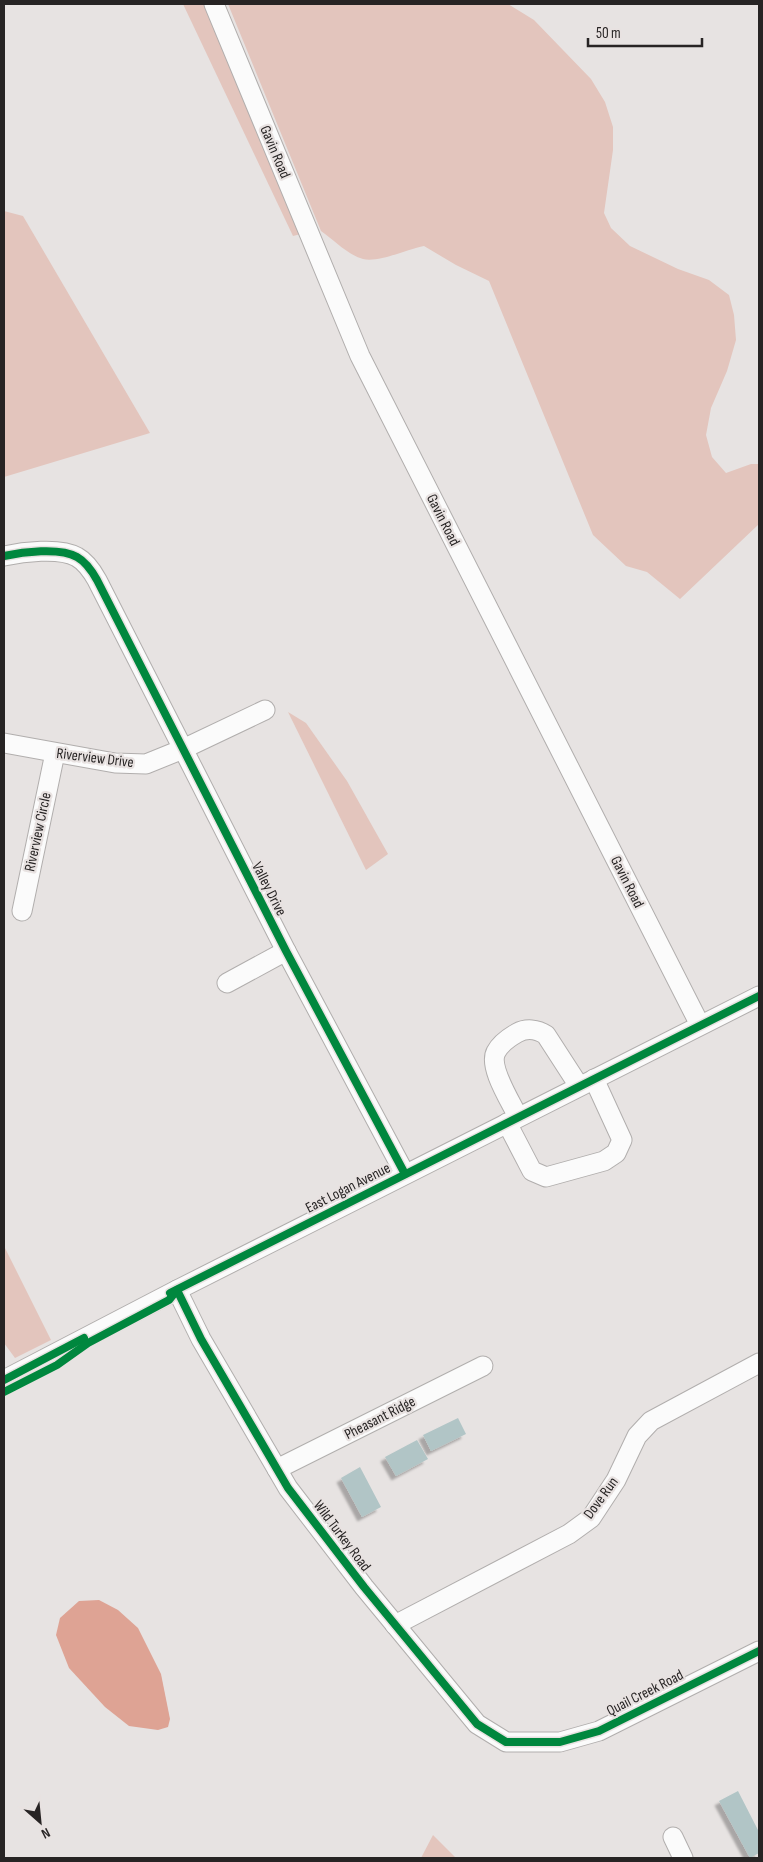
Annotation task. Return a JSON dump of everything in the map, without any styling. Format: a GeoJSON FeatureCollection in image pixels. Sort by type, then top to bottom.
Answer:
{"type":"FeatureCollection","features":[{"type":"Feature","properties":{"kind":"street","name":"Gavin Road"},"geometry":{"type":"LineString","coordinates":[[214,4],[360,356],[700,1025]]}},
{"type":"Feature","properties":{"kind":"street","name":"Valley Drive"},"geometry":{"type":"LineString","coordinates":[[4,556],[39,551],[59,552],[76,556],[90,568],[286,951],[405,1174]]}},
{"type":"Feature","properties":{"kind":"street","name":"Riverview Drive"},"geometry":{"type":"LineString","coordinates":[[4,743],[115,763],[146,764],[183,749],[265,710]]}},
{"type":"Feature","properties":{"kind":"street","name":"Riverview Circle"},"geometry":{"type":"LineString","coordinates":[[22,910],[54,753]]}},
{"type":"Feature","properties":{"kind":"street"},"geometry":{"type":"LineString","coordinates":[[228,982],[286,951]]}},
{"type":"Feature","properties":{"kind":"street","name":"East Logan Avenue"},"geometry":{"type":"LineString","coordinates":[[4,1380],[405,1174],[759,996]]}},
{"type":"Feature","properties":{"kind":"street"},"geometry":{"type":"LineString","coordinates":[[532,1029],[541,1031],[586,1082],[622,1140],[616,1154],[604,1161],[546,1177],[532,1171],[494,1064],[496,1052],[508,1039],[519,1032],[532,1029]]}},
{"type":"Feature","properties":{"kind":"street","name":"Wild Turkey Road"},"geometry":{"type":"LineString","coordinates":[[177,1290],[201,1339],[288,1488],[364,1587],[477,1724],[506,1742],[539,1742]]}},
{"type":"Feature","properties":{"kind":"street","name":"Dove Run"},"geometry":{"type":"LineString","coordinates":[[395,1625],[569,1534],[591,1518],[616,1480],[637,1436],[652,1421],[759,1363]]}},
{"type":"Feature","properties":{"kind":"street","name":"Pheasant Ridge"},"geometry":{"type":"LineString","coordinates":[[277,1469],[483,1366]]}},
{"type":"Feature","properties":{"kind":"street","name":"Quail Creek Road"},"geometry":{"type":"LineString","coordinates":[[539,1742],[560,1742],[599,1731],[759,1651]]}},
{"type":"Feature","properties":{"kind":"street"},"geometry":{"type":"LineString","coordinates":[[673,1837],[684,1858]]}},
{"type":"Feature","properties":{"kind":"shaded area"},"geometry":{"type":"Polygon","coordinates":[[[183,4],[209,4],[301,234],[293,236],[183,4]]]}},
{"type":"Feature","properties":{"kind":"shaded area"},"geometry":{"type":"Polygon","coordinates":[[[228,4],[508,4],[534,20],[591,79],[605,102],[613,127],[613,150],[604,213],[611,228],[630,246],[678,269],[709,280],[729,295],[734,315],[736,340],[727,371],[711,408],[706,435],[712,457],[726,473],[751,464],[759,464],[759,524],[680,599],[647,572],[626,566],[593,535],[489,281],[456,265],[424,246],[369,260],[357,257],[347,251],[321,231],[228,4]]]}},
{"type":"Feature","properties":{"kind":"shaded area"},"geometry":{"type":"Polygon","coordinates":[[[4,211],[23,216],[150,433],[4,477],[4,211]]]}},
{"type":"Feature","properties":{"kind":"shaded area"},"geometry":{"type":"Polygon","coordinates":[[[288,712],[306,723],[347,781],[388,854],[366,870],[288,712]]]}},
{"type":"Feature","properties":{"kind":"shaded area"},"geometry":{"type":"Polygon","coordinates":[[[4,1246],[51,1340],[15,1358],[4,1343],[4,1246]]]}},
{"type":"Feature","properties":{"kind":"shaded area"},"geometry":{"type":"Polygon","coordinates":[[[99,1600],[118,1610],[138,1628],[161,1674],[170,1719],[168,1727],[158,1730],[129,1726],[105,1707],[69,1668],[56,1635],[60,1618],[79,1601],[99,1600]]]}},
{"type":"Feature","properties":{"kind":"shaded area"},"geometry":{"type":"Polygon","coordinates":[[[433,1835],[456,1858],[421,1858],[433,1835]]]}},
{"type":"Feature","properties":{"kind":"building"},"geometry":{"type":"Polygon","coordinates":[[[458,1418],[466,1434],[431,1451],[423,1435],[458,1418]]]}},
{"type":"Feature","properties":{"kind":"building"},"geometry":{"type":"Polygon","coordinates":[[[417,1440],[428,1459],[396,1476],[385,1457],[417,1440]]]}},
{"type":"Feature","properties":{"kind":"building"},"geometry":{"type":"Polygon","coordinates":[[[360,1467],[381,1507],[362,1517],[341,1478],[360,1467]]]}},
{"type":"Feature","properties":{"kind":"building"},"geometry":{"type":"Polygon","coordinates":[[[738,1791],[759,1832],[759,1853],[750,1858],[719,1801],[738,1791]]]}},
{"type":"Feature","properties":{"kind":"cycle path"},"geometry":{"type":"LineString","coordinates":[[4,556],[31,552],[61,552],[77,557],[93,573],[286,951],[405,1174]]}},
{"type":"Feature","properties":{"kind":"cycle path"},"geometry":{"type":"LineString","coordinates":[[170,1293],[759,996]]}},
{"type":"Feature","properties":{"kind":"cycle path"},"geometry":{"type":"LineString","coordinates":[[4,1392],[57,1365],[88,1343],[169,1300],[177,1290],[201,1339],[288,1488],[364,1587],[477,1724],[506,1742],[560,1742],[599,1731],[759,1651]]}},
{"type":"Feature","properties":{"kind":"cycle path"},"geometry":{"type":"LineString","coordinates":[[4,1380],[84,1338]]}}]}
